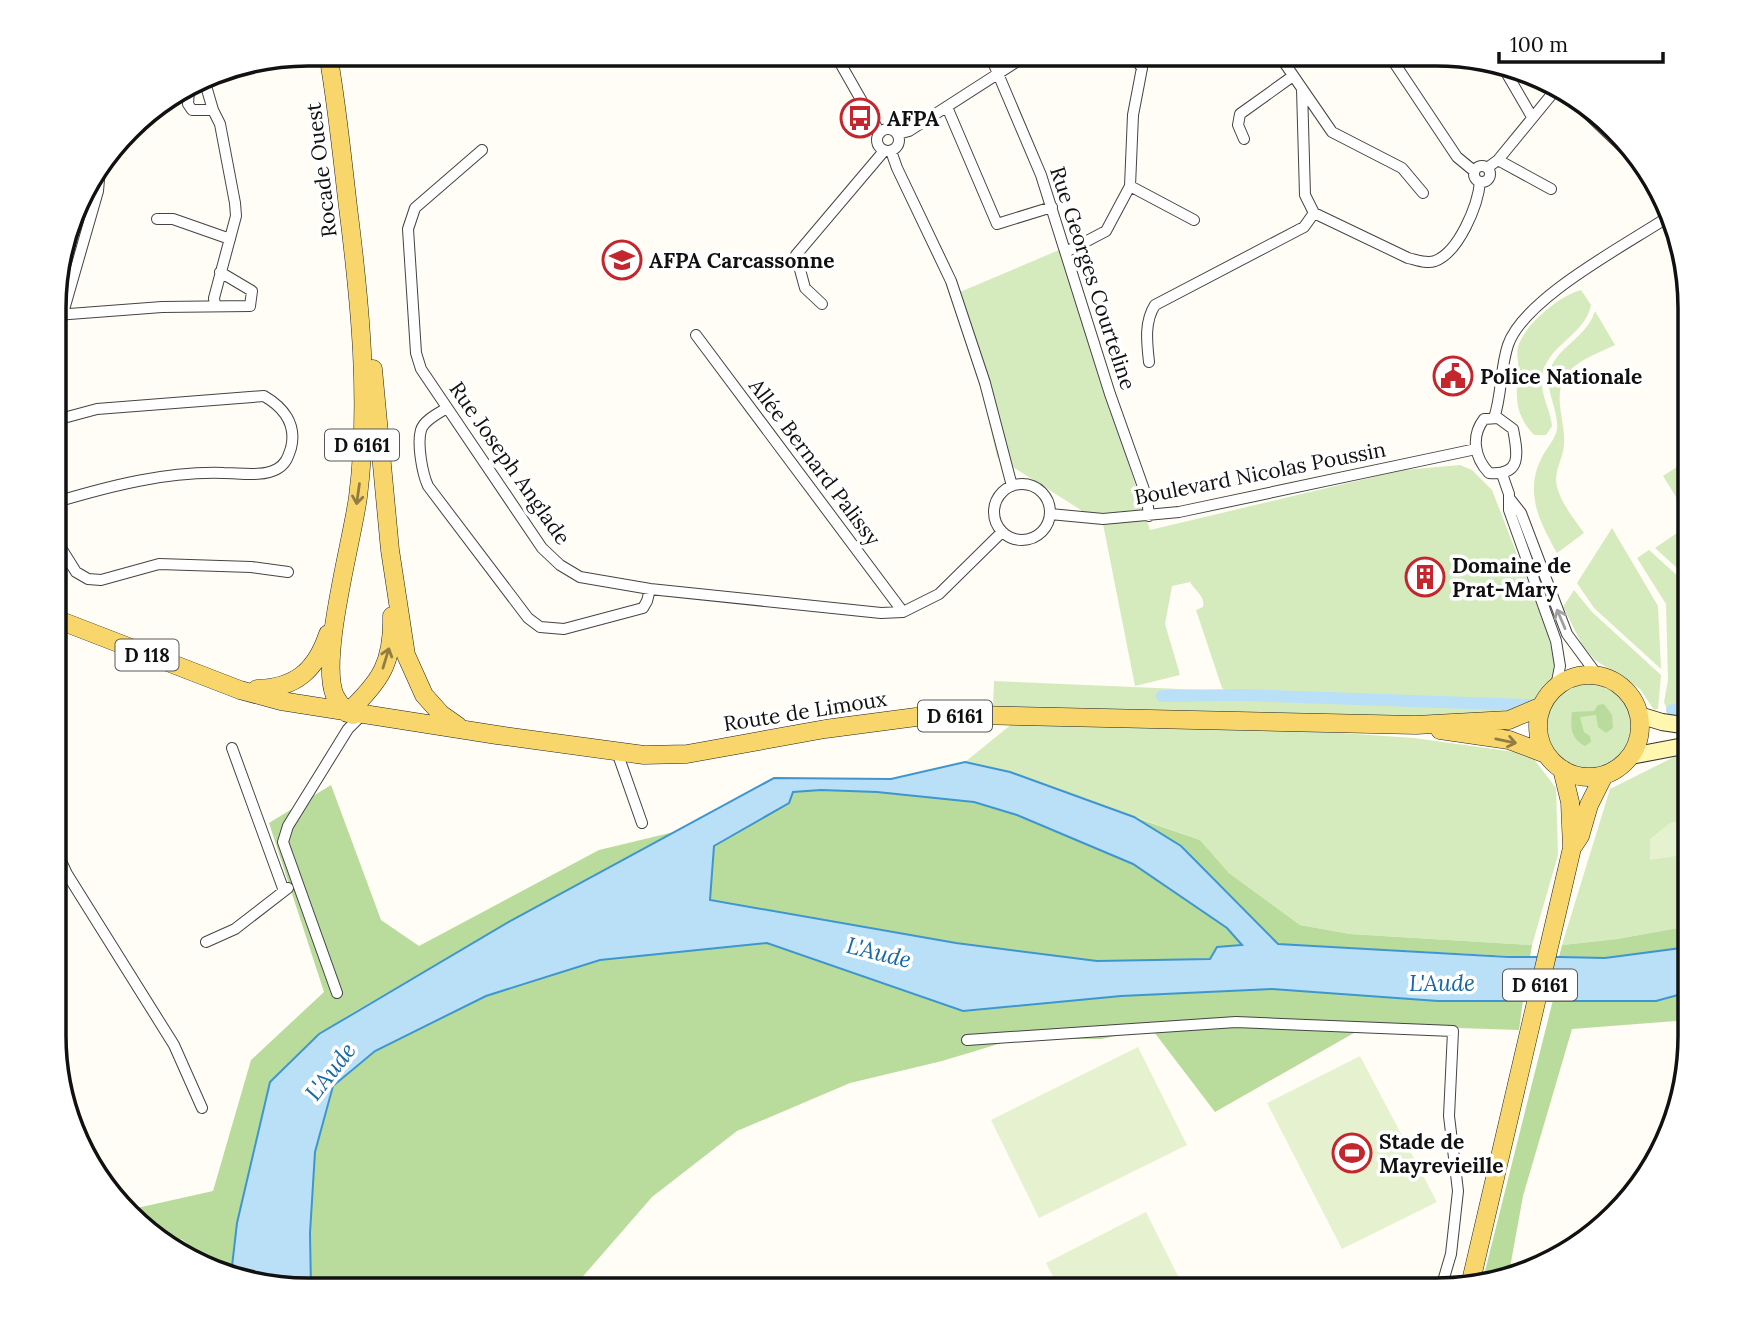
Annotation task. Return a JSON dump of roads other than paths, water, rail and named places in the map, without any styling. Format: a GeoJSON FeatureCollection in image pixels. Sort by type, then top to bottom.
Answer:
{"type":"FeatureCollection","features":[{"type":"Feature","properties":{"kind":"main road","name":"Rocade Ouest"},"geometry":{"type":"LineString","coordinates":[[330,67],[357,280],[371,348],[390,550],[406,655],[424,695],[441,714],[461,728]]}},
{"type":"Feature","properties":{"kind":"main road","name":"Rocade Ouest"},"geometry":{"type":"LineString","coordinates":[[351,720],[335,696],[331,667],[337,607],[353,529],[362,462],[362,385],[357,280]]}},
{"type":"Feature","properties":{"kind":"main road"},"geometry":{"type":"LineString","coordinates":[[351,720],[388,660],[392,632],[390,550]]}},
{"type":"Feature","properties":{"kind":"main road","name":"Rocade Ouest"},"geometry":{"type":"LineString","coordinates":[[240,690],[277,689],[297,679],[312,666],[322,651],[337,607]]}},
{"type":"Feature","properties":{"kind":"main road","name":"D 118"},"geometry":{"type":"LineString","coordinates":[[66,623],[240,690],[351,720]]}},
{"type":"Feature","properties":{"kind":"main road"},"geometry":{"type":"LineString","coordinates":[[1576,676],[1598,676],[1617,683],[1631,697],[1639,715],[1640,736],[1631,756],[1619,768],[1604,775],[1582,777],[1562,769],[1546,754],[1538,730],[1542,706],[1556,687],[1576,676]]}},
{"type":"Feature","properties":{"kind":"main road","name":"D 6161"},"geometry":{"type":"LineString","coordinates":[[1416,725],[1509,720],[1542,706]]}},
{"type":"Feature","properties":{"kind":"main road"},"geometry":{"type":"LineString","coordinates":[[1639,715],[1677,724]]}},
{"type":"Feature","properties":{"kind":"main road","name":"Route de Limoux"},"geometry":{"type":"LineString","coordinates":[[498,735],[644,755],[687,754],[825,729],[939,716],[1416,725]]}},
{"type":"Feature","properties":{"kind":"main road","name":"D 6161"},"geometry":{"type":"LineString","coordinates":[[351,720],[461,728],[498,735]]}},
{"type":"Feature","properties":{"kind":"main road","name":"D 6161"},"geometry":{"type":"LineString","coordinates":[[351,720],[463,736],[498,735]]}},
{"type":"Feature","properties":{"kind":"main road","name":"D 6161"},"geometry":{"type":"LineString","coordinates":[[1416,725],[1451,733],[1509,740],[1546,754]]}},
{"type":"Feature","properties":{"kind":"main road"},"geometry":{"type":"LineString","coordinates":[[1631,756],[1677,747]]}},
{"type":"Feature","properties":{"kind":"main road","name":"D 6161"},"geometry":{"type":"LineString","coordinates":[[1473,1274],[1572,848],[1570,802],[1562,769]]}},
{"type":"Feature","properties":{"kind":"main road","name":"D 6161"},"geometry":{"type":"LineString","coordinates":[[1572,848],[1580,836],[1589,805],[1604,775]]}},
{"type":"Feature","properties":{"kind":"street"},"geometry":{"type":"LineString","coordinates":[[842,67],[880,133]]}},
{"type":"Feature","properties":{"kind":"street","name":"Rue Georges Courteline"},"geometry":{"type":"LineString","coordinates":[[996,67],[1052,207],[1110,394],[1147,498],[1149,516]]}},
{"type":"Feature","properties":{"kind":"street"},"geometry":{"type":"LineString","coordinates":[[1007,67],[909,131],[898,134],[889,129],[880,133],[877,142],[888,151],[951,281],[985,383],[1012,486]]}},
{"type":"Feature","properties":{"kind":"street"},"geometry":{"type":"LineString","coordinates":[[1066,252],[1106,231],[1130,186],[1133,115],[1141,67]]}},
{"type":"Feature","properties":{"kind":"street"},"geometry":{"type":"LineString","coordinates":[[1287,67],[1332,132],[1402,168],[1423,193]]}},
{"type":"Feature","properties":{"kind":"street"},"geometry":{"type":"LineString","coordinates":[[1397,67],[1457,157],[1477,176]]}},
{"type":"Feature","properties":{"kind":"street"},"geometry":{"type":"LineString","coordinates":[[1244,139],[1238,125],[1240,114],[1293,76]]}},
{"type":"Feature","properties":{"kind":"street"},"geometry":{"type":"LineString","coordinates":[[1510,79],[1532,117]]}},
{"type":"Feature","properties":{"kind":"street"},"geometry":{"type":"LineString","coordinates":[[1301,89],[1305,195],[1314,213],[1408,258],[1425,262],[1434,261],[1447,254],[1458,241],[1479,192],[1477,176],[1480,166],[1488,169],[1498,160],[1551,96]]}},
{"type":"Feature","properties":{"kind":"street"},"geometry":{"type":"LineString","coordinates":[[206,90],[220,124],[236,216],[220,272],[215,305]]}},
{"type":"Feature","properties":{"kind":"street"},"geometry":{"type":"LineString","coordinates":[[188,99],[192,110],[213,110]]}},
{"type":"Feature","properties":{"kind":"street"},"geometry":{"type":"LineString","coordinates":[[947,107],[998,224],[1052,207]]}},
{"type":"Feature","properties":{"kind":"street"},"geometry":{"type":"LineString","coordinates":[[822,304],[805,288],[796,255],[888,151],[899,144],[898,134]]}},
{"type":"Feature","properties":{"kind":"street","name":"Rue Joseph Anglade"},"geometry":{"type":"LineString","coordinates":[[482,150],[415,208],[408,229],[416,353],[421,369],[447,408],[542,548],[559,565],[580,577],[650,589],[881,613],[904,612],[939,594],[1002,532]]}},
{"type":"Feature","properties":{"kind":"street"},"geometry":{"type":"LineString","coordinates":[[1498,160],[1551,188]]}},
{"type":"Feature","properties":{"kind":"street"},"geometry":{"type":"LineString","coordinates":[[1130,186],[1194,220]]}},
{"type":"Feature","properties":{"kind":"street"},"geometry":{"type":"LineString","coordinates":[[68,288],[98,190]]}},
{"type":"Feature","properties":{"kind":"street"},"geometry":{"type":"LineString","coordinates":[[1149,362],[1146,340],[1150,313],[1155,305],[1304,227],[1314,213]]}},
{"type":"Feature","properties":{"kind":"street"},"geometry":{"type":"LineString","coordinates":[[157,219],[173,219],[230,239]]}},
{"type":"Feature","properties":{"kind":"street"},"geometry":{"type":"LineString","coordinates":[[1494,418],[1500,401],[1507,347],[1519,324],[1533,307],[1661,221]]}},
{"type":"Feature","properties":{"kind":"street"},"geometry":{"type":"LineString","coordinates":[[66,314],[215,305],[250,306],[252,291],[220,272]]}},
{"type":"Feature","properties":{"kind":"street","name":"Allée Bernard Palissy"},"geometry":{"type":"LineString","coordinates":[[696,335],[904,612]]}},
{"type":"Feature","properties":{"kind":"street"},"geometry":{"type":"LineString","coordinates":[[66,417],[97,409],[264,396],[279,405],[289,421],[293,438],[287,461],[275,471],[201,473],[156,478],[66,500]]}},
{"type":"Feature","properties":{"kind":"street"},"geometry":{"type":"LineString","coordinates":[[447,408],[427,421],[421,429],[421,470],[428,486],[528,618],[540,627],[564,629],[643,608],[648,601],[650,589]]}},
{"type":"Feature","properties":{"kind":"street"},"geometry":{"type":"LineString","coordinates":[[1494,418],[1505,421],[1513,429],[1517,448],[1517,460],[1502,474],[1489,473],[1482,466],[1476,449],[1477,428],[1484,419],[1494,418]]}},
{"type":"Feature","properties":{"kind":"street","name":"Boulevard Nicolas Poussin"},"geometry":{"type":"LineString","coordinates":[[1050,514],[1103,519],[1149,516],[1476,449]]}},
{"type":"Feature","properties":{"kind":"street"},"geometry":{"type":"LineString","coordinates":[[1502,474],[1510,499],[1521,513],[1567,634],[1598,676]]}},
{"type":"Feature","properties":{"kind":"street"},"geometry":{"type":"LineString","coordinates":[[1023,484],[1039,490],[1049,506],[1050,514],[1043,530],[1035,537],[1025,540],[1013,539],[1002,532],[993,515],[999,495],[1012,486],[1023,484]]}},
{"type":"Feature","properties":{"kind":"street"},"geometry":{"type":"LineString","coordinates":[[1510,499],[1509,510],[1556,641],[1560,666],[1556,687]]}},
{"type":"Feature","properties":{"kind":"street"},"geometry":{"type":"LineString","coordinates":[[66,557],[76,572],[88,579],[101,580],[159,564],[251,567],[288,572]]}},
{"type":"Feature","properties":{"kind":"street"},"geometry":{"type":"LineString","coordinates":[[337,993],[283,842],[288,826],[351,720]]}},
{"type":"Feature","properties":{"kind":"street"},"geometry":{"type":"LineString","coordinates":[[232,748],[284,891]]}},
{"type":"Feature","properties":{"kind":"street"},"geometry":{"type":"LineString","coordinates":[[617,752],[642,823]]}},
{"type":"Feature","properties":{"kind":"street"},"geometry":{"type":"LineString","coordinates":[[67,873],[174,1045],[202,1108]]}},
{"type":"Feature","properties":{"kind":"street"},"geometry":{"type":"LineString","coordinates":[[206,942],[234,929],[296,881]]}},
{"type":"Feature","properties":{"kind":"street"},"geometry":{"type":"LineString","coordinates":[[967,1040],[1236,1022],[1453,1031],[1449,1116],[1458,1191],[1451,1254],[1444,1277]]}},
{"type":"Feature","properties":{"kind":"water","name":"L'Aude"},"geometry":{"type":"Polygon","coordinates":[[[965,762],[1010,772],[1134,817],[1181,846],[1278,944],[1509,957],[1605,958],[1677,949],[1677,995],[1656,1001],[1438,1001],[1272,989],[1121,996],[963,1011],[767,943],[600,960],[486,996],[375,1051],[333,1086],[315,1152],[310,1233],[311,1277],[277,1275],[232,1264],[237,1223],[270,1082],[319,1034],[512,920],[774,778],[891,779],[965,762]],[[793,792],[789,803],[714,846],[710,900],[956,943],[1097,961],[1210,959],[1217,947],[1242,945],[1227,928],[1133,864],[1017,815],[974,802],[877,792],[793,792]]]}},
{"type":"Feature","properties":{"kind":"waterway"},"geometry":{"type":"LineString","coordinates":[[1162,696],[1245,695],[1528,705]]}},
{"type":"Feature","properties":{"kind":"waterway"},"geometry":{"type":"LineString","coordinates":[[1672,710],[1677,710]]}},
{"type":"Feature","properties":{"kind":"place","name":"AFPA"},"geometry":{"type":"Point","coordinates":[860,118]}},
{"type":"Feature","properties":{"kind":"place","name":"AFPA Carcassonne"},"geometry":{"type":"Point","coordinates":[622,260]}},
{"type":"Feature","properties":{"kind":"place","name":"Police Nationale"},"geometry":{"type":"Point","coordinates":[1453,376]}},
{"type":"Feature","properties":{"kind":"place","name":"Domaine de Prat-Mary"},"geometry":{"type":"Point","coordinates":[1425,577]}},
{"type":"Feature","properties":{"kind":"place","name":"Stade de Mayrevieille"},"geometry":{"type":"Point","coordinates":[1352,1153]}}]}
